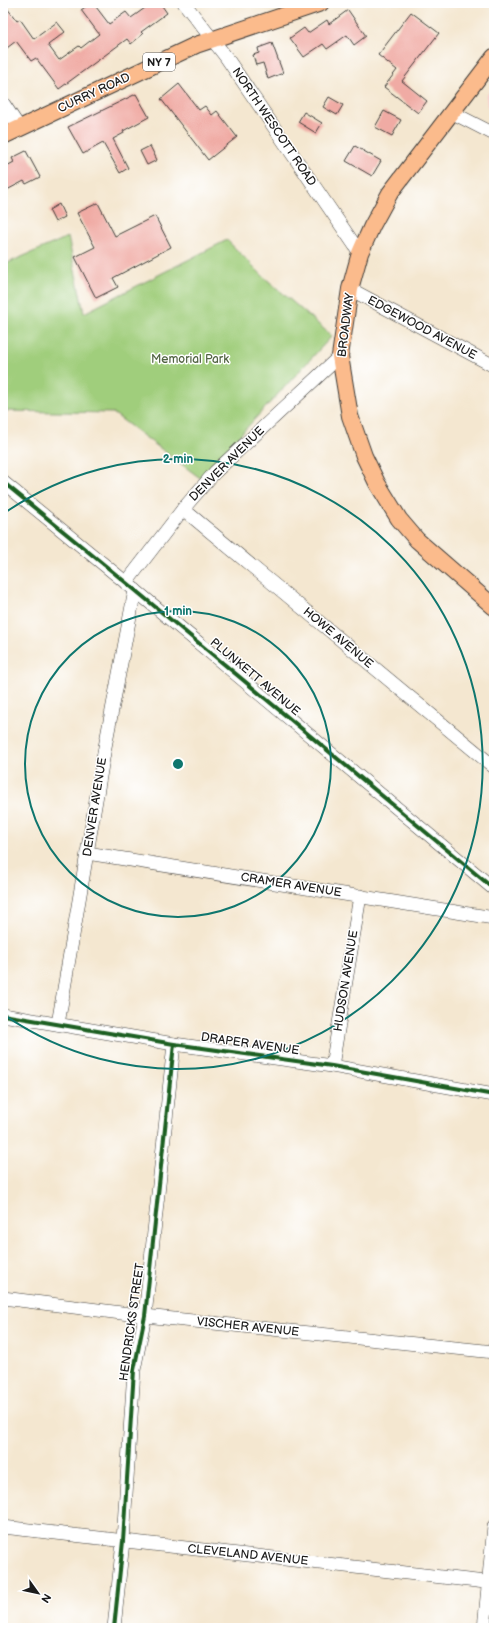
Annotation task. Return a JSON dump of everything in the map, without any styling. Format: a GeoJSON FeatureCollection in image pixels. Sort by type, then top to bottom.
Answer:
{"type":"FeatureCollection","features":[{"type":"Feature","properties":{"kind":"main road","name":"CURRY ROAD"},"geometry":{"type":"LineString","coordinates":[[3,136],[19,127],[196,45],[321,3]]}},
{"type":"Feature","properties":{"kind":"main road","name":"BROADWAY"},"geometry":{"type":"LineString","coordinates":[[494,57],[453,113],[390,193],[372,226],[360,253],[350,290],[340,356],[350,416],[364,456],[377,483],[399,519],[417,540],[494,607]]}},
{"type":"Feature","properties":{"kind":"street","name":"NORTH WESCOTT ROAD"},"geometry":{"type":"LineString","coordinates":[[184,3],[226,57],[360,253]]}},
{"type":"Feature","properties":{"kind":"street"},"geometry":{"type":"LineString","coordinates":[[3,103],[19,127]]}},
{"type":"Feature","properties":{"kind":"street"},"geometry":{"type":"LineString","coordinates":[[453,113],[494,134]]}},
{"type":"Feature","properties":{"kind":"street","name":"EDGEWOOD AVENUE"},"geometry":{"type":"LineString","coordinates":[[350,290],[494,366]]}},
{"type":"Feature","properties":{"kind":"street","name":"DENVER AVENUE"},"geometry":{"type":"LineString","coordinates":[[58,1024],[88,853],[131,586],[182,509],[215,472],[340,356]]}},
{"type":"Feature","properties":{"kind":"street","name":"PLUNKETT AVENUE"},"geometry":{"type":"LineString","coordinates":[[3,482],[131,586],[494,889]]}},
{"type":"Feature","properties":{"kind":"street","name":"HOWE AVENUE"},"geometry":{"type":"LineString","coordinates":[[182,509],[494,767]]}},
{"type":"Feature","properties":{"kind":"street","name":"CRAMER AVENUE"},"geometry":{"type":"LineString","coordinates":[[88,853],[494,918]]}},
{"type":"Feature","properties":{"kind":"street","name":"HUDSON AVENUE"},"geometry":{"type":"LineString","coordinates":[[332,1066],[360,896]]}},
{"type":"Feature","properties":{"kind":"street","name":"DRAPER AVENUE"},"geometry":{"type":"LineString","coordinates":[[3,1015],[174,1044],[332,1066],[494,1095]]}},
{"type":"Feature","properties":{"kind":"street","name":"HENDRICKS STREET"},"geometry":{"type":"LineString","coordinates":[[114,1628],[123,1541],[134,1370],[144,1316],[174,1044]]}},
{"type":"Feature","properties":{"kind":"street","name":"VISCHER AVENUE"},"geometry":{"type":"LineString","coordinates":[[3,1298],[144,1316],[494,1352]]}},
{"type":"Feature","properties":{"kind":"street"},"geometry":{"type":"LineString","coordinates":[[484,1628],[491,1582],[494,1526]]}},
{"type":"Feature","properties":{"kind":"street","name":"CLEVELAND AVENUE"},"geometry":{"type":"LineString","coordinates":[[3,1527],[491,1582]]}},
{"type":"Feature","properties":{"kind":"shaded area"},"geometry":{"type":"Polygon","coordinates":[[[494,86],[494,114],[487,106],[486,96],[494,86]]]}},
{"type":"Feature","properties":{"kind":"green space","name":"Memorial Park"},"geometry":{"type":"Polygon","coordinates":[[[68,237],[84,313],[227,240],[264,277],[332,336],[200,478],[113,413],[3,411],[3,265],[68,237]]]}},
{"type":"Feature","properties":{"kind":"building"},"geometry":{"type":"Polygon","coordinates":[[[3,3],[17,21],[20,19],[34,39],[57,22],[65,32],[48,45],[59,60],[79,46],[81,48],[99,34],[81,10],[91,3],[93,3],[109,24],[126,12],[131,18],[152,3],[160,3],[167,13],[141,32],[143,34],[131,44],[127,39],[59,89],[36,58],[31,61],[16,41],[3,51],[3,3]]]}},
{"type":"Feature","properties":{"kind":"building"},"geometry":{"type":"Polygon","coordinates":[[[348,10],[366,36],[354,45],[347,35],[327,49],[323,44],[304,57],[290,38],[304,28],[308,33],[327,20],[329,24],[348,10]]]}},
{"type":"Feature","properties":{"kind":"building"},"geometry":{"type":"Polygon","coordinates":[[[411,12],[439,33],[402,81],[427,101],[418,113],[384,87],[397,70],[378,55],[411,12]]]}},
{"type":"Feature","properties":{"kind":"building"},"geometry":{"type":"Polygon","coordinates":[[[272,43],[283,73],[268,79],[263,63],[256,65],[253,55],[259,53],[258,48],[272,43]]]}},
{"type":"Feature","properties":{"kind":"building"},"geometry":{"type":"Polygon","coordinates":[[[179,84],[199,110],[205,106],[212,115],[217,111],[237,137],[208,160],[161,99],[179,84]]]}},
{"type":"Feature","properties":{"kind":"building"},"geometry":{"type":"Polygon","coordinates":[[[136,94],[149,117],[123,131],[124,133],[113,139],[128,168],[120,173],[103,143],[83,154],[68,127],[136,94]]]}},
{"type":"Feature","properties":{"kind":"building"},"geometry":{"type":"Polygon","coordinates":[[[329,97],[343,105],[337,115],[323,107],[329,97]]]}},
{"type":"Feature","properties":{"kind":"building"},"geometry":{"type":"Polygon","coordinates":[[[384,111],[401,120],[392,136],[375,127],[384,111]]]}},
{"type":"Feature","properties":{"kind":"building"},"geometry":{"type":"Polygon","coordinates":[[[304,112],[322,123],[316,133],[298,122],[304,112]]]}},
{"type":"Feature","properties":{"kind":"building"},"geometry":{"type":"Polygon","coordinates":[[[150,146],[157,160],[147,165],[140,151],[150,146]]]}},
{"type":"Feature","properties":{"kind":"building"},"geometry":{"type":"Polygon","coordinates":[[[355,146],[381,161],[372,176],[346,161],[355,146]]]}},
{"type":"Feature","properties":{"kind":"building"},"geometry":{"type":"Polygon","coordinates":[[[26,151],[40,177],[26,184],[24,181],[3,192],[3,168],[14,162],[12,158],[26,151]]]}},
{"type":"Feature","properties":{"kind":"building"},"geometry":{"type":"Polygon","coordinates":[[[98,203],[115,236],[155,216],[171,247],[113,278],[118,287],[96,298],[75,257],[95,247],[77,213],[98,203]]]}},
{"type":"Feature","properties":{"kind":"building"},"geometry":{"type":"Polygon","coordinates":[[[59,204],[65,217],[55,222],[49,210],[59,204]]]}},
{"type":"Feature","properties":{"kind":"cycle path"},"geometry":{"type":"LineString","coordinates":[[3,482],[494,889]]}},
{"type":"Feature","properties":{"kind":"cycle path"},"geometry":{"type":"LineString","coordinates":[[3,1015],[174,1044],[332,1066],[494,1095]]}},
{"type":"Feature","properties":{"kind":"cycle path"},"geometry":{"type":"LineString","coordinates":[[114,1628],[123,1541],[134,1370],[145,1316],[174,1044]]}}]}
